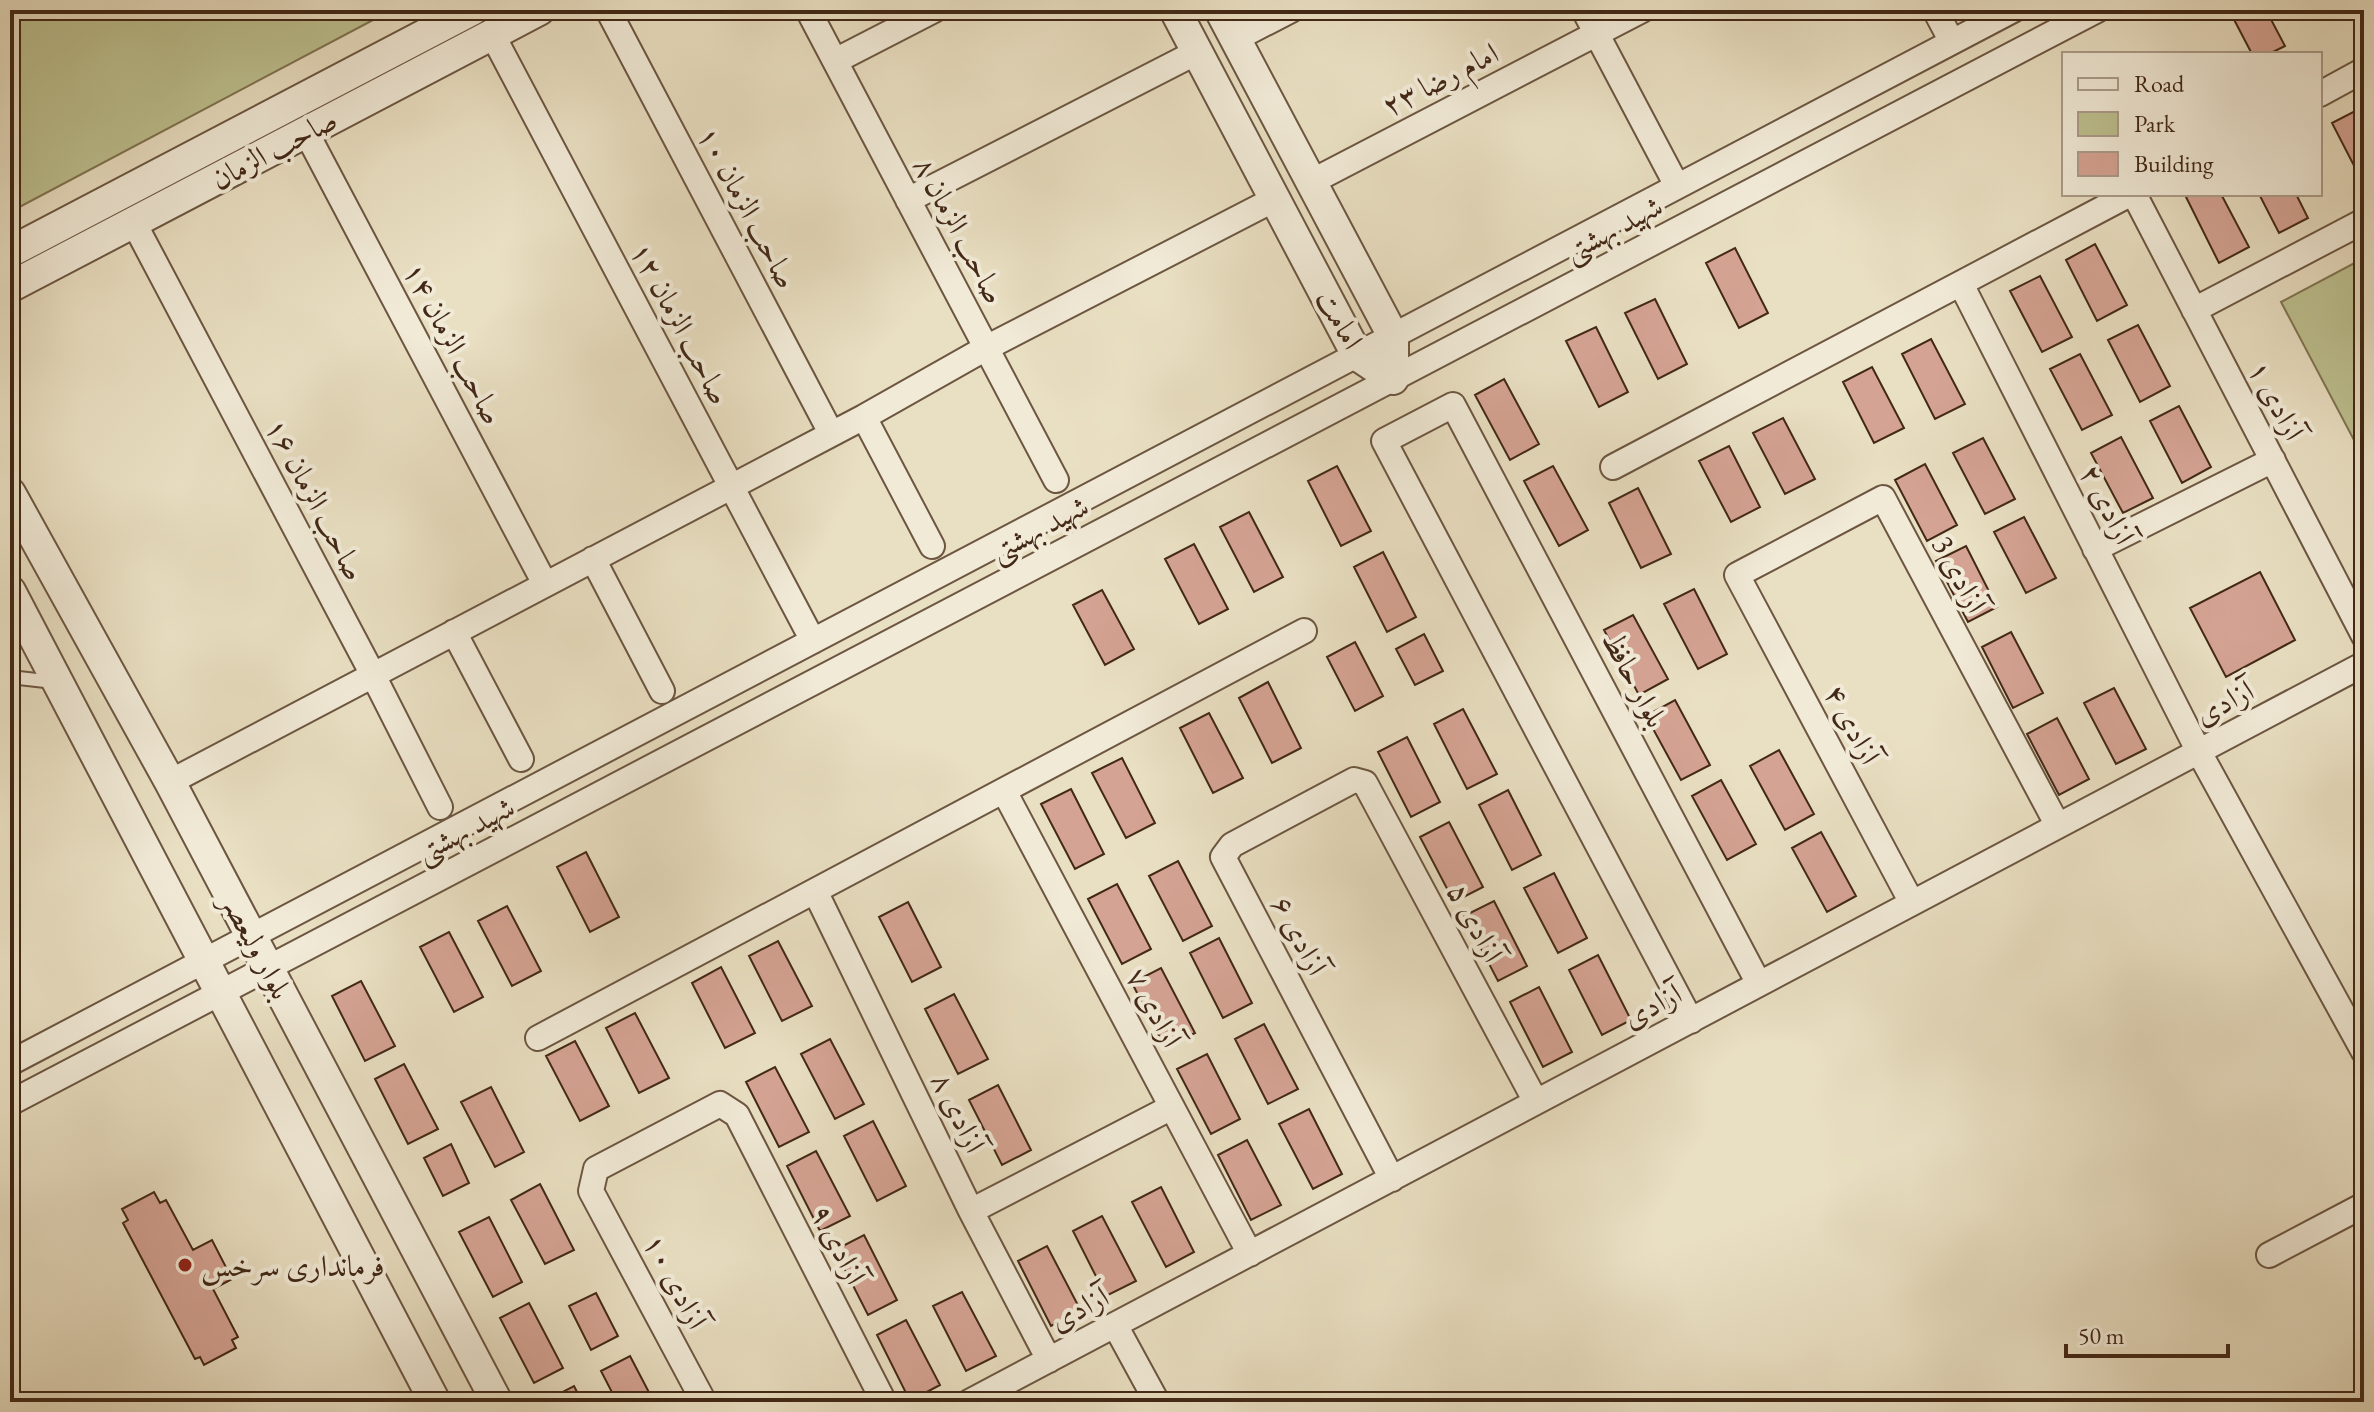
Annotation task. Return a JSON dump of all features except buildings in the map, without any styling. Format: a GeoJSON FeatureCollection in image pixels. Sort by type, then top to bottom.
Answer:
{"type":"FeatureCollection","features":[{"type":"Feature","properties":{"kind":"street","name":"صاحب الزمان"},"geometry":{"type":"LineString","coordinates":[[10,252],[472,10]]}},
{"type":"Feature","properties":{"kind":"street","name":"صاحب الزمان"},"geometry":{"type":"LineString","coordinates":[[10,287],[306,132],[486,22],[539,10]]}},
{"type":"Feature","properties":{"kind":"street","name":"صاحب الزمان ۱۰"},"geometry":{"type":"LineString","coordinates":[[608,10],[831,433]]}},
{"type":"Feature","properties":{"kind":"street","name":"صاحب الزمان ۸"},"geometry":{"type":"LineString","coordinates":[[808,10],[1056,480]]}},
{"type":"Feature","properties":{"kind":"street"},"geometry":{"type":"LineString","coordinates":[[835,61],[934,10]]}},
{"type":"Feature","properties":{"kind":"street","name":"امامت"},"geometry":{"type":"LineString","coordinates":[[1175,10],[1357,355],[1393,379]]}},
{"type":"Feature","properties":{"kind":"street","name":"امامت"},"geometry":{"type":"LineString","coordinates":[[1220,10],[1393,336],[1393,379]]}},
{"type":"Feature","properties":{"kind":"street"},"geometry":{"type":"LineString","coordinates":[[1235,39],[1291,10]]}},
{"type":"Feature","properties":{"kind":"street"},"geometry":{"type":"LineString","coordinates":[[1584,10],[1677,186]]}},
{"type":"Feature","properties":{"kind":"street","name":"امام رضا ۲۳"},"geometry":{"type":"LineString","coordinates":[[1311,182],[1642,10]]}},
{"type":"Feature","properties":{"kind":"street"},"geometry":{"type":"LineString","coordinates":[[1935,10],[1952,42]]}},
{"type":"Feature","properties":{"kind":"street","name":"شهید بهشتی"},"geometry":{"type":"LineString","coordinates":[[10,1063],[2013,10]]}},
{"type":"Feature","properties":{"kind":"street","name":"شهید بهشتی"},"geometry":{"type":"LineString","coordinates":[[10,1103],[2097,10]]}},
{"type":"Feature","properties":{"kind":"street","name":"صاحب الزمان ۱۲"},"geometry":{"type":"LineString","coordinates":[[486,22],[813,641]]}},
{"type":"Feature","properties":{"kind":"street"},"geometry":{"type":"LineString","coordinates":[[908,200],[1197,52]]}},
{"type":"Feature","properties":{"kind":"street"},"geometry":{"type":"LineString","coordinates":[[2322,93],[2364,70]]}},
{"type":"Feature","properties":{"kind":"street","name":"صاحب الزمان ۱۴"},"geometry":{"type":"LineString","coordinates":[[306,132],[545,584]]}},
{"type":"Feature","properties":{"kind":"street"},"geometry":{"type":"LineString","coordinates":[[1613,467],[2128,196]]}},
{"type":"Feature","properties":{"kind":"street","name":"آزادی ۱"},"geometry":{"type":"LineString","coordinates":[[2133,196],[2364,636]]}},
{"type":"Feature","properties":{"kind":"street"},"geometry":{"type":"LineString","coordinates":[[170,782],[864,417],[986,348],[1275,199]]}},
{"type":"Feature","properties":{"kind":"street"},"geometry":{"type":"LineString","coordinates":[[2194,310],[2364,221]]}},
{"type":"Feature","properties":{"kind":"street","name":"صاحب الزمان ۱۶"},"geometry":{"type":"LineString","coordinates":[[134,223],[440,807]]}},
{"type":"Feature","properties":{"kind":"street","name":"آزادی ۲"},"geometry":{"type":"LineString","coordinates":[[1961,284],[2199,752],[2364,1052]]}},
{"type":"Feature","properties":{"kind":"street","name":"بلوار حافظ"},"geometry":{"type":"LineString","coordinates":[[1691,1021],[1384,441],[1453,405],[1759,984]]}},
{"type":"Feature","properties":{"kind":"street"},"geometry":{"type":"LineString","coordinates":[[864,417],[932,546]]}},
{"type":"Feature","properties":{"kind":"street"},"geometry":{"type":"LineString","coordinates":[[2095,549],[2273,460]]}},
{"type":"Feature","properties":{"kind":"street","name":"بلوار ولیعصر"},"geometry":{"type":"LineString","coordinates":[[10,493],[170,782],[497,1402]]}},
{"type":"Feature","properties":{"kind":"street","name":"آزادی 3"},"geometry":{"type":"LineString","coordinates":[[1737,575],[1883,498],[2058,826]]}},
{"type":"Feature","properties":{"kind":"street"},"geometry":{"type":"LineString","coordinates":[[593,559],[662,691]]}},
{"type":"Feature","properties":{"kind":"street","name":"آزادی ۴"},"geometry":{"type":"LineString","coordinates":[[1737,575],[1912,903]]}},
{"type":"Feature","properties":{"kind":"street","name":"بلوار ولیعصر"},"geometry":{"type":"LineString","coordinates":[[12,601],[435,1402]]}},
{"type":"Feature","properties":{"kind":"street"},"geometry":{"type":"LineString","coordinates":[[538,1038],[1304,631]]}},
{"type":"Feature","properties":{"kind":"street"},"geometry":{"type":"LineString","coordinates":[[454,632],[521,759]]}},
{"type":"Feature","properties":{"kind":"street","name":"آزادی"},"geometry":{"type":"LineString","coordinates":[[969,1402],[2364,664]]}},
{"type":"Feature","properties":{"kind":"street","name":"آزادی ۵"},"geometry":{"type":"LineString","coordinates":[[1354,780],[1365,783],[1536,1102]]}},
{"type":"Feature","properties":{"kind":"street","name":"آزادی ۶"},"geometry":{"type":"LineString","coordinates":[[1354,780],[1232,845],[1223,857],[1392,1179]]}},
{"type":"Feature","properties":{"kind":"street","name":"آزادی ۷"},"geometry":{"type":"LineString","coordinates":[[1004,791],[1250,1254]]}},
{"type":"Feature","properties":{"kind":"street","name":"آزادی ۸"},"geometry":{"type":"LineString","coordinates":[[815,891],[971,1211],[1049,1360]]}},
{"type":"Feature","properties":{"kind":"street","name":"آزادی ۹"},"geometry":{"type":"LineString","coordinates":[[591,1191],[596,1169],[720,1104],[737,1115],[884,1402]]}},
{"type":"Feature","properties":{"kind":"street"},"geometry":{"type":"LineString","coordinates":[[971,1211],[1172,1107]]}},
{"type":"Feature","properties":{"kind":"street","name":"آزادی ۱۰"},"geometry":{"type":"LineString","coordinates":[[591,1191],[704,1402]]}},
{"type":"Feature","properties":{"kind":"street"},"geometry":{"type":"LineString","coordinates":[[2269,1255],[2364,1205]]}},
{"type":"Feature","properties":{"kind":"street"},"geometry":{"type":"LineString","coordinates":[[1115,1325],[1157,1402]]}},
{"type":"Feature","properties":{"kind":"lane"},"geometry":{"type":"LineString","coordinates":[[10,677],[57,682]]}},
{"type":"Feature","properties":{"kind":"green space"},"geometry":{"type":"Polygon","coordinates":[[[10,10],[392,10],[10,212],[10,10]]]}},
{"type":"Feature","properties":{"kind":"green space"},"geometry":{"type":"Polygon","coordinates":[[[2364,258],[2364,459],[2281,302],[2364,258]]]}},
{"type":"Feature","properties":{"kind":"place","name":"فرمانداری سرخس"},"geometry":{"type":"Point","coordinates":[185,1265]}}]}
